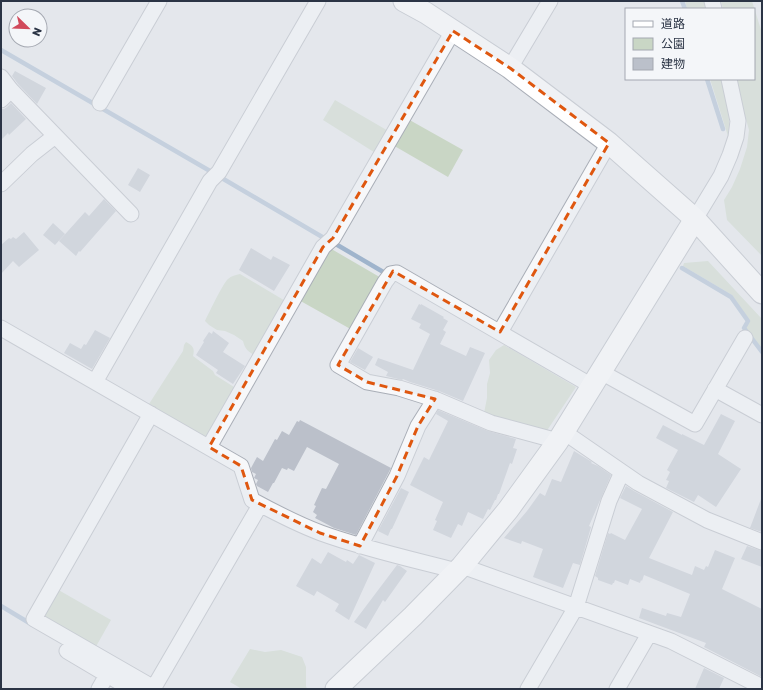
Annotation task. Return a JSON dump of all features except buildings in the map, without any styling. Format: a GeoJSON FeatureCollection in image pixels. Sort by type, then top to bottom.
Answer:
{"type":"FeatureCollection","features":[{"type":"Feature","properties":{"kind":"street"},"geometry":{"type":"LineString","coordinates":[[100,103],[159,1]]}},
{"type":"Feature","properties":{"kind":"street"},"geometry":{"type":"LineString","coordinates":[[95,382],[210,181],[219,172],[318,1]]}},
{"type":"Feature","properties":{"kind":"street"},"geometry":{"type":"LineString","coordinates":[[404,1],[430,7],[453,31],[510,68],[609,143],[695,219],[762,293]]}},
{"type":"Feature","properties":{"kind":"street"},"geometry":{"type":"LineString","coordinates":[[510,68],[550,1]]}},
{"type":"Feature","properties":{"kind":"street"},"geometry":{"type":"LineString","coordinates":[[209,447],[323,246],[333,238],[453,31]]}},
{"type":"Feature","properties":{"kind":"street"},"geometry":{"type":"LineString","coordinates":[[1,77],[6,95],[55,136],[131,214]]}},
{"type":"Feature","properties":{"kind":"street"},"geometry":{"type":"LineString","coordinates":[[336,689],[413,616],[459,568],[508,510],[561,437],[721,176],[736,137],[738,121],[729,80]]}},
{"type":"Feature","properties":{"kind":"street"},"geometry":{"type":"LineString","coordinates":[[1,184],[32,154],[55,136]]}},
{"type":"Feature","properties":{"kind":"street"},"geometry":{"type":"LineString","coordinates":[[500,332],[609,143]]}},
{"type":"Feature","properties":{"kind":"street"},"geometry":{"type":"LineString","coordinates":[[745,338],[695,424],[500,332],[396,273],[391,274],[384,282],[338,366],[367,382],[399,388],[435,399],[491,423],[561,437],[622,472],[638,483],[707,520],[762,542]]}},
{"type":"Feature","properties":{"kind":"street"},"geometry":{"type":"LineString","coordinates":[[1,328],[242,466],[252,500],[277,514],[320,533],[360,546],[459,568],[576,607],[671,641],[762,687]]}},
{"type":"Feature","properties":{"kind":"street"},"geometry":{"type":"LineString","coordinates":[[715,389],[762,415]]}},
{"type":"Feature","properties":{"kind":"street"},"geometry":{"type":"LineString","coordinates":[[360,546],[397,476],[418,426],[435,399]]}},
{"type":"Feature","properties":{"kind":"street"},"geometry":{"type":"LineString","coordinates":[[151,414],[34,619],[155,688],[260,505]]}},
{"type":"Feature","properties":{"kind":"street"},"geometry":{"type":"LineString","coordinates":[[528,689],[576,607],[609,501],[622,472]]}},
{"type":"Feature","properties":{"kind":"street"},"geometry":{"type":"LineString","coordinates":[[617,689],[649,634]]}},
{"type":"Feature","properties":{"kind":"street"},"geometry":{"type":"LineString","coordinates":[[67,651],[130,689]]}},
{"type":"Feature","properties":{"kind":"street"},"geometry":{"type":"LineString","coordinates":[[99,689],[107,675]]}},
{"type":"Feature","properties":{"kind":"highlighted area"},"geometry":{"type":"Polygon","coordinates":[[[453,31],[510,68],[609,143],[500,332],[393,271],[338,365],[367,382],[435,399],[418,426],[397,476],[360,546],[320,533],[252,500],[241,466],[209,447],[323,247],[333,238],[453,31]]]}},
{"type":"Feature","properties":{"kind":"green space"},"geometry":{"type":"Polygon","coordinates":[[[685,1],[704,1],[706,8],[687,8],[685,1]]]}},
{"type":"Feature","properties":{"kind":"green space"},"geometry":{"type":"Polygon","coordinates":[[[721,1],[752,1],[754,8],[723,8],[721,1]]]}},
{"type":"Feature","properties":{"kind":"green space"},"geometry":{"type":"Polygon","coordinates":[[[755,11],[762,33],[762,256],[727,220],[724,200],[740,169],[747,147],[749,130],[737,80],[755,80],[755,11]]]}},
{"type":"Feature","properties":{"kind":"green space"},"geometry":{"type":"Polygon","coordinates":[[[710,80],[722,80],[728,108],[728,136],[710,80]]]}},
{"type":"Feature","properties":{"kind":"green space"},"geometry":{"type":"Polygon","coordinates":[[[335,100],[390,132],[377,154],[323,120],[335,100]]]}},
{"type":"Feature","properties":{"kind":"green space"},"geometry":{"type":"Polygon","coordinates":[[[406,118],[463,150],[448,177],[391,144],[406,118]]]}},
{"type":"Feature","properties":{"kind":"green space"},"geometry":{"type":"Polygon","coordinates":[[[328,247],[383,279],[354,331],[297,299],[328,247]]]}},
{"type":"Feature","properties":{"kind":"green space"},"geometry":{"type":"Polygon","coordinates":[[[708,261],[762,319],[762,349],[746,328],[750,321],[732,295],[683,266],[684,263],[708,261]]]}},
{"type":"Feature","properties":{"kind":"green space"},"geometry":{"type":"Polygon","coordinates":[[[240,274],[287,302],[256,356],[247,350],[243,341],[225,331],[217,330],[205,321],[228,279],[240,274]]]}},
{"type":"Feature","properties":{"kind":"green space"},"geometry":{"type":"Polygon","coordinates":[[[186,342],[193,348],[193,356],[213,371],[215,375],[234,387],[205,438],[149,404],[183,351],[186,342]]]}},
{"type":"Feature","properties":{"kind":"green space"},"geometry":{"type":"Polygon","coordinates":[[[504,345],[576,387],[546,432],[498,419],[484,413],[487,398],[487,384],[490,373],[489,360],[496,350],[504,345]]]}},
{"type":"Feature","properties":{"kind":"green space"},"geometry":{"type":"Polygon","coordinates":[[[55,588],[111,620],[94,650],[38,618],[55,588]]]}},
{"type":"Feature","properties":{"kind":"green space"},"geometry":{"type":"Polygon","coordinates":[[[250,649],[265,652],[281,650],[302,657],[306,667],[307,689],[242,689],[230,682],[250,649]]]}},
{"type":"Feature","properties":{"kind":"waterway"},"geometry":{"type":"LineString","coordinates":[[682,1],[685,8]]}},
{"type":"Feature","properties":{"kind":"waterway"},"geometry":{"type":"LineString","coordinates":[[1,50],[210,171]]}},
{"type":"Feature","properties":{"kind":"waterway"},"geometry":{"type":"LineString","coordinates":[[707,80],[723,129]]}},
{"type":"Feature","properties":{"kind":"waterway"},"geometry":{"type":"LineString","coordinates":[[220,177],[324,238]]}},
{"type":"Feature","properties":{"kind":"waterway"},"geometry":{"type":"LineString","coordinates":[[334,243],[385,273]]}},
{"type":"Feature","properties":{"kind":"waterway"},"geometry":{"type":"LineString","coordinates":[[682,268],[731,297],[748,321],[744,328],[762,352]]}},
{"type":"Feature","properties":{"kind":"waterway"},"geometry":{"type":"LineString","coordinates":[[1,606],[31,624]]}}]}
